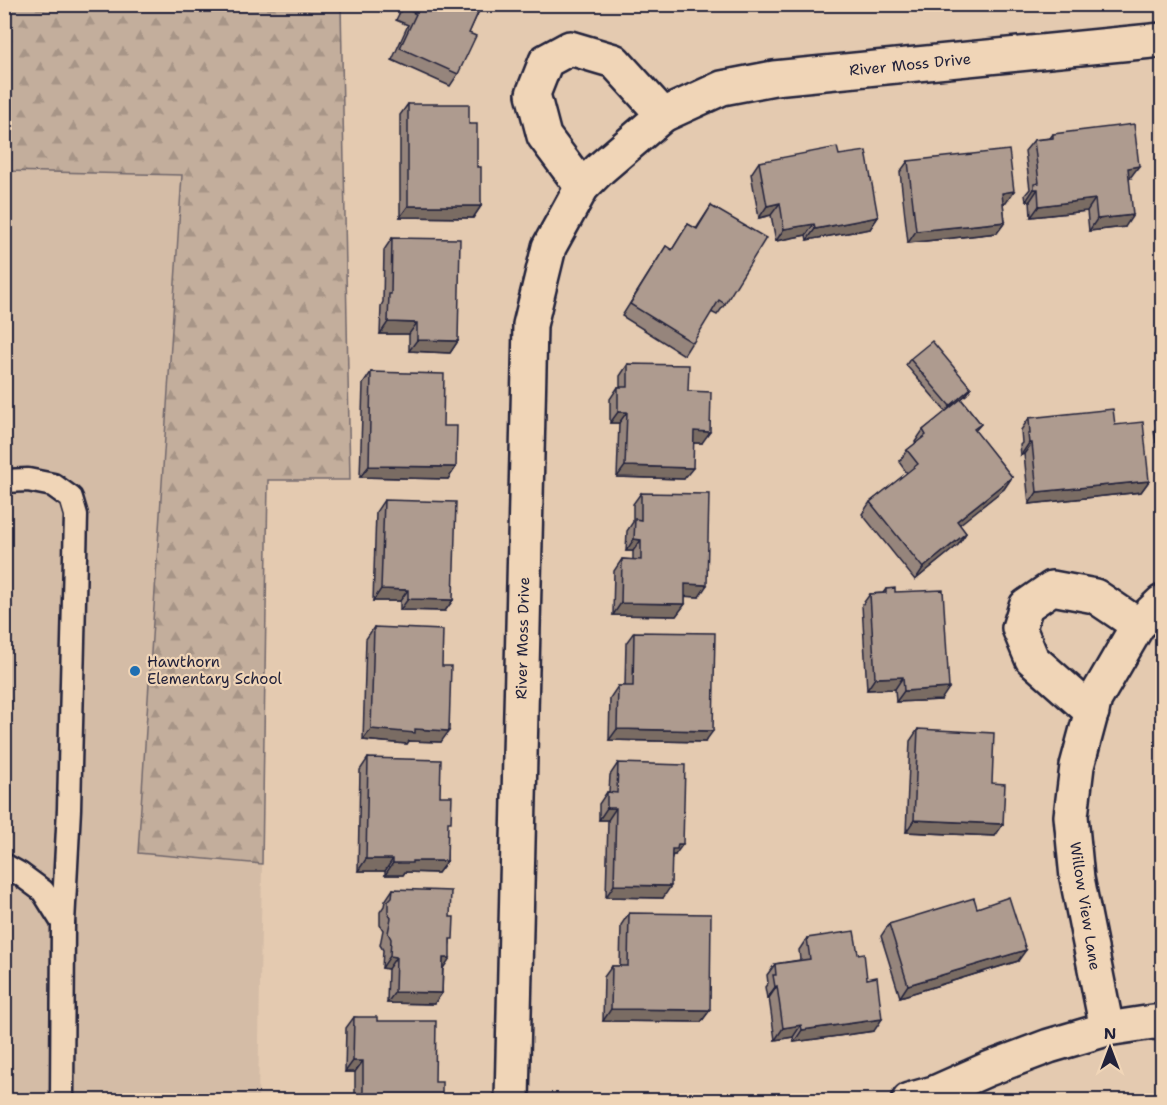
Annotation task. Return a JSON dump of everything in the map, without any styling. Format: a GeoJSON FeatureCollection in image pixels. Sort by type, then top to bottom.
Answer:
{"type":"FeatureCollection","features":[{"type":"Feature","properties":{"kind":"street","name":"River Moss Drive"},"geometry":{"type":"LineString","coordinates":[[512,1101],[530,325],[549,247],[582,187],[663,116],[722,88],[774,78],[1162,40]]}},
{"type":"Feature","properties":{"kind":"street"},"geometry":{"type":"LineString","coordinates":[[582,187],[544,136],[533,94],[546,61],[570,48],[614,61],[663,116]]}},
{"type":"Feature","properties":{"kind":"street"},"geometry":{"type":"LineString","coordinates":[[1092,712],[1032,659],[1019,628],[1026,606],[1052,588],[1095,596],[1138,625]]}},
{"type":"Feature","properties":{"kind":"street","name":"Willow View Lane"},"geometry":{"type":"LineString","coordinates":[[1107,1029],[1077,878],[1071,816],[1077,766],[1095,699],[1138,625],[1162,602]]}},
{"type":"Feature","properties":{"kind":"street"},"geometry":{"type":"LineString","coordinates":[[909,1101],[1049,1046],[1107,1029],[1153,1022],[1162,1023]]}},
{"type":"Feature","properties":{"kind":"lane"},"geometry":{"type":"LineString","coordinates":[[4,481],[28,480],[53,485],[71,498],[76,515],[69,809],[63,922],[62,1101]]}},
{"type":"Feature","properties":{"kind":"lane"},"geometry":{"type":"LineString","coordinates":[[4,865],[21,874],[43,891],[63,922]]}},
{"type":"Feature","properties":{"kind":"shaded area","name":"Hawthorn Elementary School"},"geometry":{"type":"Polygon","coordinates":[[[5,5],[275,105],[258,1100],[5,1100],[5,5]]]}},
{"type":"Feature","properties":{"kind":"green space"},"geometry":{"type":"Polygon","coordinates":[[[5,4],[341,5],[350,480],[268,480],[262,864],[138,853],[182,175],[5,171],[5,4]]]}},
{"type":"Feature","properties":{"kind":"building"},"geometry":{"type":"Polygon","coordinates":[[[406,4],[482,4],[469,33],[476,36],[458,74],[400,48],[416,14],[405,8],[406,4]]]}},
{"type":"Feature","properties":{"kind":"building"},"geometry":{"type":"Polygon","coordinates":[[[408,104],[469,104],[469,124],[477,124],[477,167],[481,167],[481,206],[408,206],[408,104]]]}},
{"type":"Feature","properties":{"kind":"building"},"geometry":{"type":"Polygon","coordinates":[[[1134,124],[1139,166],[1128,168],[1133,215],[1097,219],[1095,199],[1039,206],[1038,189],[1034,189],[1034,184],[1039,183],[1034,140],[1053,138],[1053,134],[1134,124]]]}},
{"type":"Feature","properties":{"kind":"building"},"geometry":{"type":"Polygon","coordinates":[[[837,147],[839,155],[866,151],[878,217],[815,229],[814,224],[784,229],[780,203],[767,206],[759,162],[837,147]]]}},
{"type":"Feature","properties":{"kind":"building"},"geometry":{"type":"Polygon","coordinates":[[[1009,150],[1014,191],[1002,193],[1005,222],[916,231],[908,161],[1009,150]]]}},
{"type":"Feature","properties":{"kind":"building"},"geometry":{"type":"Polygon","coordinates":[[[711,206],[766,238],[725,304],[719,300],[693,343],[630,304],[666,246],[672,250],[688,224],[697,229],[711,206]]]}},
{"type":"Feature","properties":{"kind":"building"},"geometry":{"type":"Polygon","coordinates":[[[392,238],[460,239],[458,341],[417,340],[417,323],[388,322],[392,238]]]}},
{"type":"Feature","properties":{"kind":"building"},"geometry":{"type":"Polygon","coordinates":[[[932,341],[971,388],[950,406],[910,359],[932,341]]]}},
{"type":"Feature","properties":{"kind":"building"},"geometry":{"type":"Polygon","coordinates":[[[628,364],[689,365],[688,391],[711,392],[710,432],[694,431],[693,468],[625,466],[627,412],[618,412],[618,387],[628,387],[628,364]]]}},
{"type":"Feature","properties":{"kind":"building"},"geometry":{"type":"Polygon","coordinates":[[[371,372],[444,374],[443,426],[457,426],[456,467],[369,466],[371,372]]]}},
{"type":"Feature","properties":{"kind":"building"},"geometry":{"type":"Polygon","coordinates":[[[961,399],[981,424],[974,429],[1012,477],[957,521],[966,533],[923,568],[870,502],[918,464],[907,450],[926,435],[923,430],[961,399]]]}},
{"type":"Feature","properties":{"kind":"building"},"geometry":{"type":"Polygon","coordinates":[[[1113,409],[1115,425],[1143,422],[1149,481],[1037,492],[1032,443],[1029,443],[1028,434],[1030,434],[1029,418],[1113,409]]]}},
{"type":"Feature","properties":{"kind":"building"},"geometry":{"type":"Polygon","coordinates":[[[641,493],[709,494],[707,585],[685,584],[685,604],[621,603],[622,559],[641,560],[641,540],[634,539],[635,519],[641,520],[641,493]]]}},
{"type":"Feature","properties":{"kind":"building"},"geometry":{"type":"Polygon","coordinates":[[[384,500],[456,502],[453,600],[408,599],[408,590],[381,589],[384,500]]]}},
{"type":"Feature","properties":{"kind":"building"},"geometry":{"type":"Polygon","coordinates":[[[895,588],[895,592],[943,590],[949,688],[904,691],[903,677],[875,678],[870,594],[886,593],[886,589],[895,588]]]}},
{"type":"Feature","properties":{"kind":"building"},"geometry":{"type":"Polygon","coordinates":[[[374,627],[443,630],[442,666],[451,666],[449,731],[415,729],[415,733],[371,729],[374,627]]]}},
{"type":"Feature","properties":{"kind":"building"},"geometry":{"type":"Polygon","coordinates":[[[634,632],[715,633],[713,731],[617,729],[618,686],[633,686],[634,632]]]}},
{"type":"Feature","properties":{"kind":"building"},"geometry":{"type":"Polygon","coordinates":[[[918,729],[994,733],[992,783],[1005,784],[1003,824],[914,820],[918,729]]]}},
{"type":"Feature","properties":{"kind":"building"},"geometry":{"type":"Polygon","coordinates":[[[368,758],[441,760],[440,796],[452,796],[451,822],[448,822],[447,861],[393,863],[393,859],[366,859],[368,758]]]}},
{"type":"Feature","properties":{"kind":"building"},"geometry":{"type":"Polygon","coordinates":[[[618,763],[685,765],[683,844],[678,844],[677,849],[672,849],[671,886],[614,885],[616,808],[607,808],[607,792],[617,793],[618,763]]]}},
{"type":"Feature","properties":{"kind":"building"},"geometry":{"type":"Polygon","coordinates":[[[393,889],[451,891],[450,917],[454,917],[453,939],[450,939],[450,958],[443,958],[442,993],[395,992],[396,957],[390,956],[391,939],[388,933],[391,918],[388,913],[388,901],[392,897],[393,889]]]}},
{"type":"Feature","properties":{"kind":"building"},"geometry":{"type":"Polygon","coordinates":[[[1009,897],[1026,950],[908,985],[889,924],[974,898],[977,908],[1009,897]]]}},
{"type":"Feature","properties":{"kind":"building"},"geometry":{"type":"Polygon","coordinates":[[[629,913],[711,914],[710,1010],[611,1009],[612,966],[628,966],[629,913]]]}},
{"type":"Feature","properties":{"kind":"building"},"geometry":{"type":"Polygon","coordinates":[[[854,931],[858,954],[864,953],[867,979],[877,977],[882,1019],[802,1030],[801,1025],[783,1028],[777,986],[775,987],[773,975],[776,975],[775,964],[810,959],[807,938],[854,931]]]}},
{"type":"Feature","properties":{"kind":"building"},"geometry":{"type":"Polygon","coordinates":[[[354,1017],[377,1017],[377,1021],[436,1021],[435,1082],[442,1082],[442,1101],[363,1101],[363,1061],[353,1061],[354,1017]]]}},
{"type":"Feature","properties":{"kind":"place","name":"Hawthorn Elementary School"},"geometry":{"type":"Point","coordinates":[135,671]}}]}
